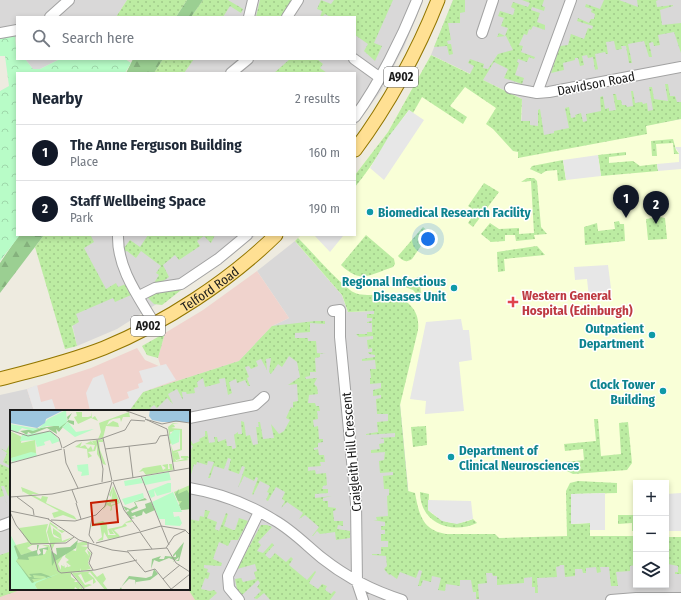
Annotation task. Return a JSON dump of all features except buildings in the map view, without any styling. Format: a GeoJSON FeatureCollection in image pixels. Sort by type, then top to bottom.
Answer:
{"type":"FeatureCollection","features":[{"type":"Feature","properties":{"kind":"main road","name":"A902"},"geometry":{"type":"LineString","coordinates":[[356,149],[378,116],[400,78],[428,25],[438,0]]}},
{"type":"Feature","properties":{"kind":"main road","name":"Telford Road"},"geometry":{"type":"LineString","coordinates":[[0,380],[85,355],[106,347],[154,323],[200,296],[238,268],[275,236]]}},
{"type":"Feature","properties":{"kind":"street"},"geometry":{"type":"LineString","coordinates":[[51,16],[69,0]]}},
{"type":"Feature","properties":{"kind":"street"},"geometry":{"type":"LineString","coordinates":[[249,16],[253,0]]}},
{"type":"Feature","properties":{"kind":"street"},"geometry":{"type":"LineString","coordinates":[[290,16],[298,0]]}},
{"type":"Feature","properties":{"kind":"street"},"geometry":{"type":"LineString","coordinates":[[356,115],[379,77],[417,0]]}},
{"type":"Feature","properties":{"kind":"street"},"geometry":{"type":"LineString","coordinates":[[482,33],[493,0]]}},
{"type":"Feature","properties":{"kind":"street"},"geometry":{"type":"LineString","coordinates":[[537,93],[571,0]]}},
{"type":"Feature","properties":{"kind":"street"},"geometry":{"type":"LineString","coordinates":[[0,33],[16,30]]}},
{"type":"Feature","properties":{"kind":"street"},"geometry":{"type":"LineString","coordinates":[[232,72],[247,60]]}},
{"type":"Feature","properties":{"kind":"street"},"geometry":{"type":"LineString","coordinates":[[355,60],[379,77]]}},
{"type":"Feature","properties":{"kind":"street","name":"Davidson Road"},"geometry":{"type":"LineString","coordinates":[[510,88],[537,93],[681,67]]}},
{"type":"Feature","properties":{"kind":"street"},"geometry":{"type":"LineString","coordinates":[[118,236],[122,264],[154,323]]}},
{"type":"Feature","properties":{"kind":"street","name":"Telford Road"},"geometry":{"type":"LineString","coordinates":[[139,296],[155,288],[181,284],[218,259],[246,236]]}},
{"type":"Feature","properties":{"kind":"street","name":"Craigleith Hill Crescent"},"geometry":{"type":"LineString","coordinates":[[333,311],[340,310],[342,351],[356,503],[357,582],[362,600]]}},
{"type":"Feature","properties":{"kind":"street"},"geometry":{"type":"LineString","coordinates":[[190,418],[255,405],[264,397]]}},
{"type":"Feature","properties":{"kind":"street"},"geometry":{"type":"LineString","coordinates":[[190,488],[235,500],[259,512],[288,529],[322,558],[357,582],[402,600]]}},
{"type":"Feature","properties":{"kind":"street"},"geometry":{"type":"LineString","coordinates":[[239,600],[229,588],[228,576],[259,512]]}},
{"type":"Feature","properties":{"kind":"street"},"geometry":{"type":"LineString","coordinates":[[0,526],[10,522]]}},
{"type":"Feature","properties":{"kind":"street"},"geometry":{"type":"LineString","coordinates":[[611,600],[636,598],[681,598]]}},
{"type":"Feature","properties":{"kind":"shaded area"},"geometry":{"type":"Polygon","coordinates":[[[0,0],[127,0],[117,16],[16,16],[16,40],[15,35],[0,37],[0,0]]]}},
{"type":"Feature","properties":{"kind":"shaded area"},"geometry":{"type":"Polygon","coordinates":[[[203,0],[423,0],[404,47],[381,91],[356,125],[356,72],[155,72],[162,60],[356,60],[356,16],[192,16],[203,0]]]}},
{"type":"Feature","properties":{"kind":"shaded area"},"geometry":{"type":"Polygon","coordinates":[[[453,0],[681,0],[681,119],[520,149],[522,99],[431,55],[453,0]]]}},
{"type":"Feature","properties":{"kind":"shaded area","name":"Western General Hospital (Edinburgh)"},"geometry":{"type":"Polygon","coordinates":[[[431,55],[522,99],[520,149],[681,119],[681,543],[669,543],[669,480],[633,480],[633,542],[413,539],[391,310],[348,312],[342,295],[295,241],[300,236],[356,236],[356,174],[388,132],[431,55]]]}},
{"type":"Feature","properties":{"kind":"shaded area"},"geometry":{"type":"Polygon","coordinates":[[[26,60],[58,60],[40,69],[33,69],[26,60]]]}},
{"type":"Feature","properties":{"kind":"shaded area"},"geometry":{"type":"Polygon","coordinates":[[[409,110],[424,120],[384,180],[370,168],[389,136],[409,110]]]}},
{"type":"Feature","properties":{"kind":"shaded area"},"geometry":{"type":"Polygon","coordinates":[[[675,147],[681,147],[681,169],[658,171],[657,164],[679,162],[679,153],[675,147]]]}},
{"type":"Feature","properties":{"kind":"shaded area"},"geometry":{"type":"Polygon","coordinates":[[[598,155],[601,176],[566,180],[563,160],[598,155]]]}},
{"type":"Feature","properties":{"kind":"shaded area"},"geometry":{"type":"Polygon","coordinates":[[[52,236],[255,236],[215,267],[117,329],[77,346],[52,236]]]}},
{"type":"Feature","properties":{"kind":"shaded area"},"geometry":{"type":"Polygon","coordinates":[[[315,236],[343,236],[330,252],[315,236]]]}},
{"type":"Feature","properties":{"kind":"shaded area"},"geometry":{"type":"Polygon","coordinates":[[[295,241],[342,295],[348,312],[391,310],[633,540],[633,588],[669,588],[669,543],[681,543],[681,600],[197,600],[190,542],[190,410],[130,410],[143,392],[239,361],[272,326],[289,318],[257,271],[295,241]]]}},
{"type":"Feature","properties":{"kind":"shaded area"},"geometry":{"type":"Polygon","coordinates":[[[608,265],[612,296],[589,298],[587,279],[575,280],[574,267],[608,265]]]}},
{"type":"Feature","properties":{"kind":"shaded area"},"geometry":{"type":"Polygon","coordinates":[[[257,271],[289,318],[272,326],[239,361],[143,392],[130,410],[34,410],[27,389],[91,368],[137,348],[145,360],[161,367],[158,358],[165,333],[203,310],[257,271]]]}},
{"type":"Feature","properties":{"kind":"shaded area"},"geometry":{"type":"Polygon","coordinates":[[[461,319],[463,330],[469,330],[472,360],[459,362],[464,411],[425,414],[426,401],[410,399],[426,322],[461,319]]]}},
{"type":"Feature","properties":{"kind":"shaded area"},"geometry":{"type":"Polygon","coordinates":[[[166,364],[176,380],[143,392],[130,410],[90,410],[86,393],[93,378],[103,374],[113,404],[129,398],[127,392],[139,388],[138,384],[143,382],[139,371],[166,364]]]}},
{"type":"Feature","properties":{"kind":"shaded area"},"geometry":{"type":"Polygon","coordinates":[[[37,385],[41,402],[52,399],[56,410],[34,410],[27,389],[37,385]]]}},
{"type":"Feature","properties":{"kind":"shaded area"},"geometry":{"type":"Polygon","coordinates":[[[27,389],[34,410],[10,410],[10,581],[0,585],[0,395],[27,389]]]}},
{"type":"Feature","properties":{"kind":"shaded area"},"geometry":{"type":"Polygon","coordinates":[[[605,493],[605,530],[590,530],[590,523],[571,524],[571,494],[605,493]]]}},
{"type":"Feature","properties":{"kind":"shaded area"},"geometry":{"type":"Polygon","coordinates":[[[681,493],[681,531],[669,531],[669,494],[681,493]]]}},
{"type":"Feature","properties":{"kind":"shaded area"},"geometry":{"type":"Polygon","coordinates":[[[428,500],[471,501],[473,519],[457,524],[442,521],[428,510],[428,500]]]}},
{"type":"Feature","properties":{"kind":"shaded area"},"geometry":{"type":"Polygon","coordinates":[[[0,585],[10,589],[10,590],[190,590],[197,600],[0,600],[0,585]]]}},
{"type":"Feature","properties":{"kind":"green space"},"geometry":{"type":"Polygon","coordinates":[[[127,0],[187,0],[177,16],[117,16],[127,0]]]}},
{"type":"Feature","properties":{"kind":"green space"},"geometry":{"type":"Polygon","coordinates":[[[187,0],[203,0],[192,16],[177,16],[187,0]]]}},
{"type":"Feature","properties":{"kind":"green space"},"geometry":{"type":"Polygon","coordinates":[[[203,0],[228,0],[243,9],[241,13],[230,6],[224,16],[192,16],[203,0]]]}},
{"type":"Feature","properties":{"kind":"green space"},"geometry":{"type":"Polygon","coordinates":[[[260,0],[293,0],[282,16],[256,16],[260,0]]]}},
{"type":"Feature","properties":{"kind":"green space"},"geometry":{"type":"Polygon","coordinates":[[[321,0],[331,4],[334,0],[393,0],[374,43],[382,46],[375,61],[364,51],[368,44],[356,36],[356,16],[328,16],[325,14],[320,16],[322,11],[317,9],[321,0]]]}},
{"type":"Feature","properties":{"kind":"green space"},"geometry":{"type":"Polygon","coordinates":[[[453,0],[465,0],[465,12],[460,13],[460,23],[448,23],[451,40],[447,41],[448,44],[451,44],[453,54],[449,55],[447,46],[434,47],[453,0]]]}},
{"type":"Feature","properties":{"kind":"green space"},"geometry":{"type":"Polygon","coordinates":[[[522,0],[544,0],[542,6],[545,7],[544,11],[532,7],[531,10],[540,13],[537,22],[545,25],[545,30],[533,26],[531,30],[529,29],[527,35],[524,34],[519,45],[523,46],[521,52],[535,57],[534,59],[529,57],[527,62],[518,59],[517,62],[519,63],[515,75],[524,78],[522,84],[504,78],[508,69],[494,62],[483,80],[522,99],[521,121],[530,121],[530,125],[538,126],[538,110],[540,109],[544,135],[554,133],[554,131],[569,128],[565,108],[569,107],[571,118],[576,117],[575,115],[581,113],[583,122],[587,121],[586,114],[601,111],[600,97],[603,96],[605,109],[609,108],[609,111],[616,110],[613,94],[616,94],[617,100],[621,100],[622,105],[626,105],[627,107],[633,106],[631,91],[633,91],[635,103],[647,103],[648,111],[653,110],[649,87],[652,87],[654,99],[668,101],[665,84],[668,84],[670,96],[675,96],[677,102],[681,102],[681,119],[646,126],[647,134],[518,158],[518,152],[513,151],[493,129],[486,124],[496,108],[465,87],[450,106],[467,117],[463,124],[422,97],[413,113],[409,110],[356,186],[356,174],[388,132],[431,55],[470,74],[474,66],[468,63],[470,59],[484,64],[483,68],[488,69],[498,54],[513,50],[506,36],[497,37],[499,33],[505,36],[508,28],[501,26],[504,18],[498,16],[500,11],[513,15],[515,9],[511,7],[513,2],[528,7],[530,3],[522,0]]]}},
{"type":"Feature","properties":{"kind":"green space"},"geometry":{"type":"Polygon","coordinates":[[[604,0],[619,0],[638,7],[637,0],[658,0],[656,1],[657,7],[673,5],[660,10],[662,25],[681,23],[681,53],[674,32],[658,35],[660,45],[654,46],[653,42],[649,43],[652,57],[649,57],[644,41],[628,44],[632,63],[629,63],[626,46],[621,46],[622,49],[616,50],[614,41],[606,42],[608,54],[605,52],[595,54],[598,69],[595,70],[593,57],[588,58],[587,55],[582,56],[584,65],[580,66],[578,58],[575,58],[575,60],[563,63],[564,70],[551,73],[560,46],[568,45],[571,34],[584,39],[588,28],[592,29],[593,26],[577,21],[578,18],[589,23],[591,19],[594,19],[595,14],[591,12],[592,9],[585,7],[586,4],[600,9],[604,0]]]}},
{"type":"Feature","properties":{"kind":"green space"},"geometry":{"type":"Polygon","coordinates":[[[15,35],[16,60],[26,60],[33,69],[40,69],[58,60],[126,60],[131,63],[126,72],[16,72],[16,236],[19,236],[0,261],[0,91],[9,86],[5,56],[0,56],[0,37],[15,35]]]}},
{"type":"Feature","properties":{"kind":"green space"},"geometry":{"type":"Polygon","coordinates":[[[132,60],[162,60],[155,72],[126,72],[132,60]]]}},
{"type":"Feature","properties":{"kind":"green space"},"geometry":{"type":"Polygon","coordinates":[[[162,60],[193,60],[185,72],[155,72],[162,60]]]}},
{"type":"Feature","properties":{"kind":"green space"},"geometry":{"type":"Polygon","coordinates":[[[289,60],[318,60],[323,64],[320,68],[326,72],[275,72],[289,60]]]}},
{"type":"Feature","properties":{"kind":"green space"},"geometry":{"type":"Polygon","coordinates":[[[673,139],[676,150],[679,154],[674,154],[673,143],[656,144],[657,156],[652,156],[651,141],[673,139]]]}},
{"type":"Feature","properties":{"kind":"green space"},"geometry":{"type":"Polygon","coordinates":[[[626,152],[626,155],[609,157],[609,163],[633,161],[640,166],[657,164],[658,171],[601,176],[598,155],[626,152]]]}},
{"type":"Feature","properties":{"kind":"green space"},"geometry":{"type":"Polygon","coordinates":[[[563,160],[566,180],[558,181],[557,170],[546,171],[541,174],[530,169],[532,166],[563,160]]]}},
{"type":"Feature","properties":{"kind":"green space"},"geometry":{"type":"Polygon","coordinates":[[[527,178],[534,178],[537,181],[541,227],[547,234],[534,235],[535,239],[516,241],[515,235],[505,235],[505,241],[491,242],[481,234],[490,223],[499,229],[519,228],[519,234],[534,233],[531,181],[521,182],[527,178]]]}},
{"type":"Feature","properties":{"kind":"green space"},"geometry":{"type":"Polygon","coordinates":[[[484,183],[499,192],[473,227],[468,223],[476,211],[468,206],[484,183]]]}},
{"type":"Feature","properties":{"kind":"green space"},"geometry":{"type":"Polygon","coordinates":[[[660,217],[665,218],[667,239],[648,240],[646,219],[660,217]]]}},
{"type":"Feature","properties":{"kind":"green space"},"geometry":{"type":"Polygon","coordinates":[[[619,221],[620,224],[624,224],[625,241],[585,245],[584,227],[597,223],[598,231],[615,229],[614,222],[619,221]]]}},
{"type":"Feature","properties":{"kind":"green space"},"geometry":{"type":"Polygon","coordinates":[[[423,227],[430,233],[412,259],[408,261],[403,260],[398,256],[423,227]]]}},
{"type":"Feature","properties":{"kind":"green space"},"geometry":{"type":"Polygon","coordinates":[[[366,235],[394,259],[395,264],[393,267],[371,275],[360,276],[348,271],[341,265],[366,235]]]}},
{"type":"Feature","properties":{"kind":"green space"},"geometry":{"type":"Polygon","coordinates":[[[18,236],[43,236],[0,293],[0,263],[18,236]]]}},
{"type":"Feature","properties":{"kind":"green space"},"geometry":{"type":"Polygon","coordinates":[[[43,236],[91,236],[94,242],[84,248],[106,289],[116,283],[118,287],[126,284],[131,295],[115,302],[113,298],[76,314],[79,322],[72,326],[77,346],[65,349],[35,247],[43,236]]]}},
{"type":"Feature","properties":{"kind":"green space"},"geometry":{"type":"Polygon","coordinates":[[[147,236],[204,236],[197,241],[200,246],[179,260],[175,255],[163,265],[169,277],[162,282],[154,283],[159,275],[156,273],[161,266],[141,251],[136,258],[127,251],[124,252],[124,248],[130,240],[140,247],[147,236]]]}},
{"type":"Feature","properties":{"kind":"green space"},"geometry":{"type":"Polygon","coordinates":[[[204,236],[214,236],[211,243],[204,236]]]}},
{"type":"Feature","properties":{"kind":"green space"},"geometry":{"type":"Polygon","coordinates":[[[298,238],[350,290],[363,295],[396,296],[403,299],[416,313],[418,330],[400,405],[408,491],[415,493],[420,514],[427,525],[438,532],[446,534],[495,534],[499,538],[567,536],[566,491],[570,483],[578,481],[617,483],[617,493],[571,494],[571,524],[590,523],[590,536],[633,536],[633,565],[630,566],[630,571],[616,572],[618,586],[611,586],[609,567],[600,567],[601,572],[597,573],[596,567],[586,568],[586,573],[583,573],[582,569],[575,569],[575,576],[565,577],[564,565],[560,565],[556,567],[557,577],[537,578],[538,593],[535,593],[535,587],[532,587],[532,577],[524,578],[524,583],[497,585],[497,576],[493,576],[492,573],[486,573],[487,583],[478,584],[479,599],[476,599],[476,592],[473,592],[471,580],[460,580],[460,586],[446,584],[445,591],[438,590],[441,578],[432,576],[431,582],[423,580],[421,586],[418,586],[422,571],[419,570],[416,578],[400,572],[397,579],[390,574],[389,575],[384,569],[387,566],[386,556],[372,555],[381,554],[381,547],[388,547],[388,541],[381,541],[381,534],[385,534],[385,530],[381,530],[381,526],[385,526],[385,522],[373,520],[377,520],[376,517],[388,516],[387,496],[389,495],[389,489],[384,489],[383,476],[393,475],[393,472],[380,473],[379,461],[384,460],[385,452],[371,453],[371,450],[380,449],[379,444],[384,443],[384,439],[379,438],[395,437],[395,433],[366,435],[378,432],[377,422],[388,421],[388,414],[377,414],[376,399],[381,398],[381,395],[373,396],[373,390],[381,388],[381,383],[370,384],[370,369],[376,369],[375,360],[362,361],[362,359],[375,357],[375,355],[369,354],[368,352],[372,352],[372,348],[368,349],[367,340],[373,339],[373,336],[359,337],[356,334],[367,334],[367,332],[372,332],[372,323],[367,322],[372,321],[372,318],[367,318],[367,314],[374,314],[374,311],[348,312],[342,295],[295,241],[298,238]]]}},
{"type":"Feature","properties":{"kind":"green space"},"geometry":{"type":"Polygon","coordinates":[[[537,246],[545,255],[504,259],[505,271],[498,272],[497,252],[537,246]]]}},
{"type":"Feature","properties":{"kind":"green space"},"geometry":{"type":"Polygon","coordinates":[[[420,276],[421,299],[413,290],[400,285],[420,276]]]}},
{"type":"Feature","properties":{"kind":"green space"},"geometry":{"type":"Polygon","coordinates":[[[185,287],[162,305],[154,304],[148,298],[152,294],[185,287]]]}},
{"type":"Feature","properties":{"kind":"green space"},"geometry":{"type":"Polygon","coordinates":[[[325,321],[325,324],[310,323],[310,332],[295,333],[295,338],[308,338],[308,341],[316,341],[317,353],[326,354],[320,354],[320,357],[315,358],[316,372],[310,372],[310,376],[305,377],[306,379],[317,378],[314,384],[317,387],[318,394],[309,395],[308,403],[315,403],[316,406],[319,406],[320,411],[317,411],[318,419],[313,420],[314,427],[318,426],[319,439],[323,439],[323,442],[318,443],[318,447],[314,448],[314,450],[318,449],[319,455],[324,455],[325,462],[320,462],[321,466],[308,467],[308,471],[315,470],[316,474],[326,473],[327,485],[323,486],[322,489],[328,489],[328,493],[315,494],[315,498],[332,496],[323,498],[323,501],[328,501],[328,507],[336,508],[336,510],[333,511],[334,521],[343,521],[343,526],[338,525],[337,529],[350,531],[350,538],[336,540],[335,532],[320,534],[317,531],[312,536],[319,527],[305,515],[299,519],[303,513],[287,502],[281,508],[285,501],[282,499],[285,492],[276,487],[268,501],[266,500],[269,493],[267,492],[270,486],[260,481],[253,495],[252,494],[258,478],[256,477],[254,481],[244,476],[238,488],[245,467],[242,466],[239,474],[228,470],[231,459],[228,458],[224,469],[214,466],[210,478],[208,478],[214,462],[208,461],[207,465],[197,462],[196,465],[194,464],[190,478],[190,450],[193,446],[190,444],[190,439],[193,444],[200,441],[199,439],[205,436],[205,431],[207,431],[209,443],[215,442],[214,437],[217,437],[218,442],[226,439],[227,446],[232,446],[232,449],[236,448],[234,435],[238,432],[238,434],[242,434],[241,421],[244,422],[246,436],[250,435],[253,445],[258,444],[256,427],[259,427],[258,422],[260,422],[263,439],[274,438],[271,424],[279,434],[284,431],[290,420],[286,418],[291,407],[293,408],[293,402],[298,401],[297,384],[288,385],[300,377],[297,362],[289,356],[282,367],[278,364],[271,374],[269,372],[271,358],[266,359],[267,370],[261,359],[256,361],[258,366],[251,369],[249,366],[245,367],[249,377],[247,378],[250,386],[248,386],[245,380],[237,383],[236,379],[229,382],[232,393],[228,395],[225,378],[219,379],[220,383],[205,387],[203,378],[197,382],[198,387],[194,388],[195,393],[187,394],[186,392],[182,392],[183,400],[177,389],[168,394],[173,404],[167,398],[157,408],[154,405],[150,408],[152,410],[130,410],[143,392],[239,361],[272,326],[325,321]]]}},
{"type":"Feature","properties":{"kind":"green space"},"geometry":{"type":"Polygon","coordinates":[[[165,333],[158,358],[147,355],[142,346],[165,333]]]}},
{"type":"Feature","properties":{"kind":"green space"},"geometry":{"type":"Polygon","coordinates":[[[594,419],[598,419],[601,456],[621,454],[619,423],[628,422],[632,463],[627,470],[573,474],[567,471],[565,462],[584,460],[583,449],[565,451],[564,444],[596,441],[594,419]]]}},
{"type":"Feature","properties":{"kind":"green space"},"geometry":{"type":"Polygon","coordinates":[[[426,426],[427,445],[413,447],[411,427],[426,426]]]}},
{"type":"Feature","properties":{"kind":"green space"},"geometry":{"type":"Polygon","coordinates":[[[10,443],[10,466],[3,462],[7,453],[0,448],[6,451],[10,443]]]}},
{"type":"Feature","properties":{"kind":"green space"},"geometry":{"type":"Polygon","coordinates":[[[0,464],[9,468],[10,466],[10,495],[8,496],[4,486],[1,486],[8,508],[4,496],[0,497],[0,464]]]}},
{"type":"Feature","properties":{"kind":"green space"},"geometry":{"type":"Polygon","coordinates":[[[420,492],[429,494],[428,510],[438,518],[455,523],[473,519],[477,523],[457,528],[439,524],[431,519],[425,512],[421,503],[420,492]]]}},
{"type":"Feature","properties":{"kind":"green space"},"geometry":{"type":"Polygon","coordinates":[[[205,510],[210,511],[207,518],[217,522],[215,529],[219,531],[226,513],[228,514],[224,526],[233,530],[235,530],[239,518],[248,521],[238,540],[231,540],[228,546],[219,542],[213,559],[222,563],[221,566],[204,565],[204,568],[208,569],[207,572],[210,573],[208,579],[205,578],[201,589],[210,591],[214,590],[217,593],[209,600],[195,600],[189,590],[190,590],[190,519],[199,521],[200,516],[204,517],[205,510]]]}},
{"type":"Feature","properties":{"kind":"green space"},"geometry":{"type":"Polygon","coordinates":[[[618,515],[633,515],[633,531],[632,523],[618,524],[618,515]]]}},
{"type":"Feature","properties":{"kind":"green space"},"geometry":{"type":"Polygon","coordinates":[[[261,525],[272,527],[258,542],[261,545],[257,551],[263,553],[272,543],[274,545],[265,555],[270,559],[275,553],[286,562],[291,557],[293,559],[289,565],[307,580],[315,571],[316,572],[309,583],[318,589],[322,584],[327,586],[325,590],[331,594],[334,591],[336,592],[330,600],[270,600],[264,593],[257,599],[254,598],[261,591],[257,587],[260,583],[258,580],[242,595],[237,589],[235,579],[241,578],[243,582],[256,579],[254,572],[257,571],[255,564],[237,569],[261,525]]]}},
{"type":"Feature","properties":{"kind":"green space"},"geometry":{"type":"Polygon","coordinates":[[[669,537],[681,537],[681,574],[675,574],[675,572],[678,572],[678,566],[669,564],[669,537]]]}},
{"type":"Feature","properties":{"kind":"green space"},"geometry":{"type":"Polygon","coordinates":[[[9,552],[10,554],[10,590],[20,590],[0,597],[0,555],[9,552]]]}},
{"type":"Feature","properties":{"kind":"place","name":"Biomedical Research Facility"},"geometry":{"type":"Point","coordinates":[370,212]}},
{"type":"Feature","properties":{"kind":"place","name":"The Anne Ferguson Building"},"geometry":{"type":"Point","coordinates":[626,218]}},
{"type":"Feature","properties":{"kind":"place","name":"Staff Wellbeing Space"},"geometry":{"type":"Point","coordinates":[656,224]}},
{"type":"Feature","properties":{"kind":"place","name":"Regional Infectious Diseases Unit"},"geometry":{"type":"Point","coordinates":[454,288]}},
{"type":"Feature","properties":{"kind":"place","name":"Western General Hospital (Edinburgh)"},"geometry":{"type":"Point","coordinates":[513,302]}},
{"type":"Feature","properties":{"kind":"place","name":"Outpatient Department"},"geometry":{"type":"Point","coordinates":[652,335]}},
{"type":"Feature","properties":{"kind":"place","name":"Clock Tower Building"},"geometry":{"type":"Point","coordinates":[663,391]}},
{"type":"Feature","properties":{"kind":"place","name":"Department of Clinical Neurosciences"},"geometry":{"type":"Point","coordinates":[451,457]}}]}
